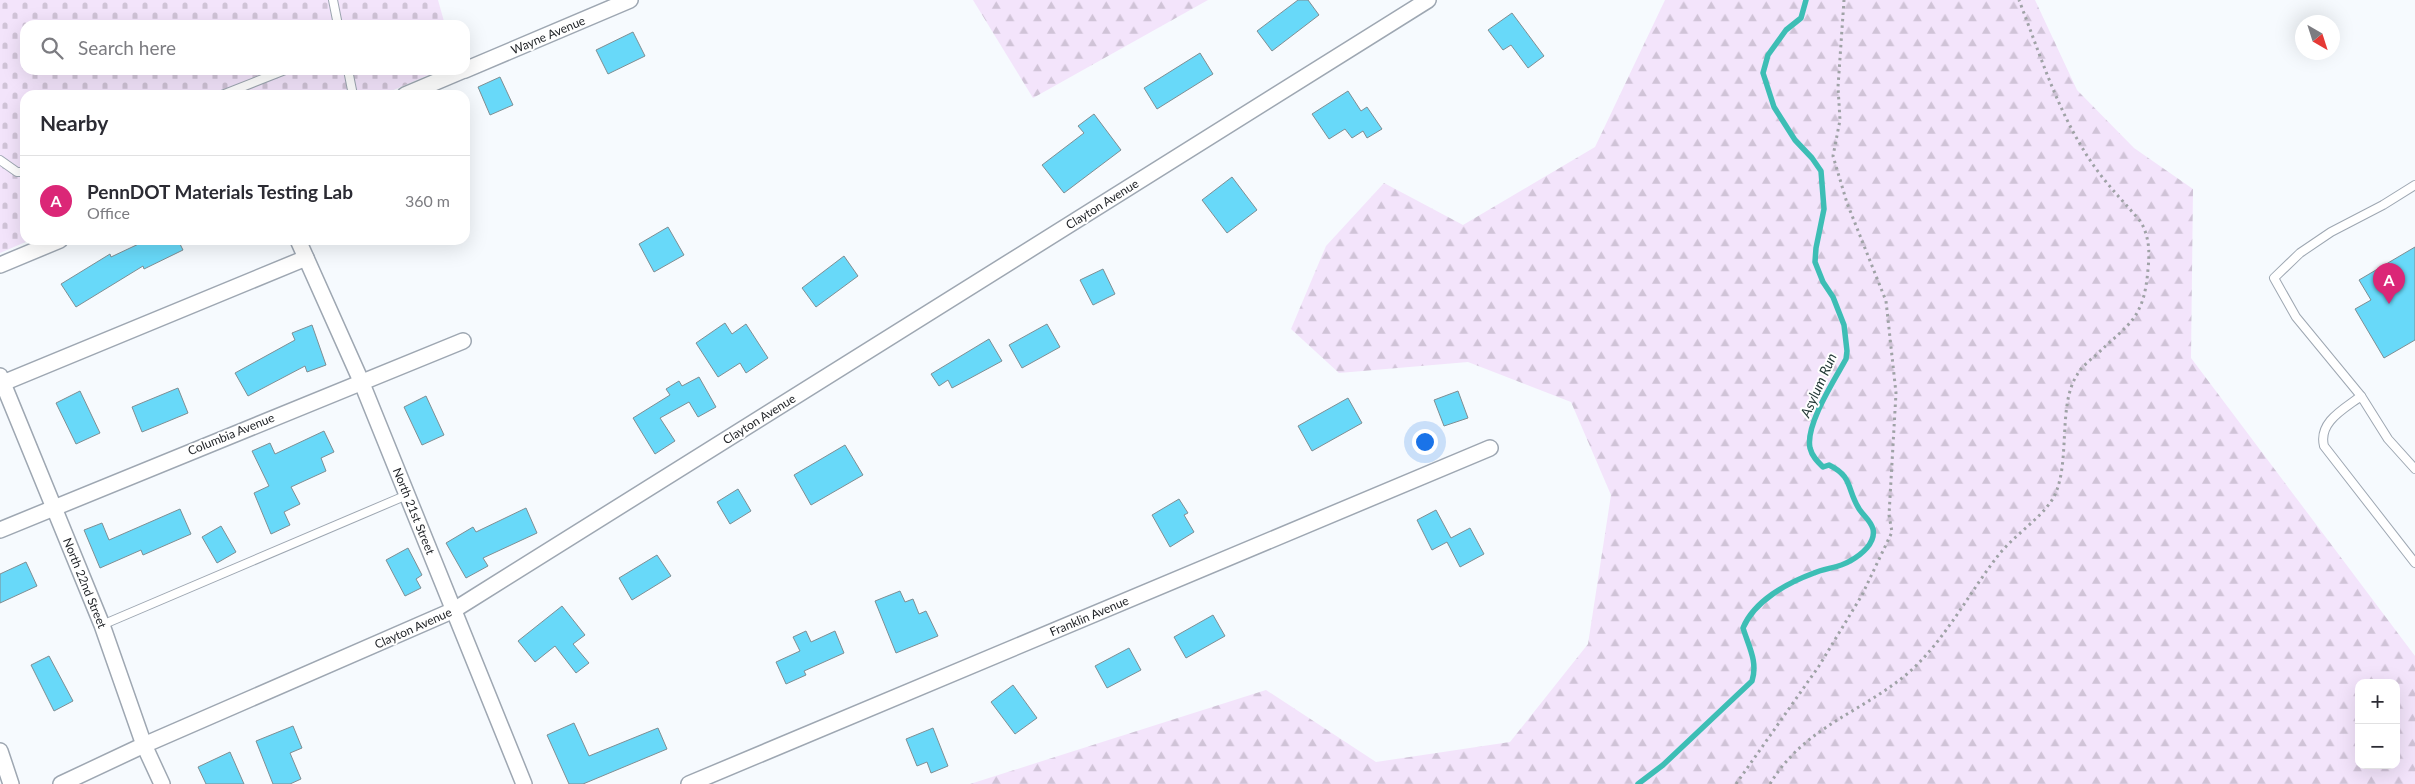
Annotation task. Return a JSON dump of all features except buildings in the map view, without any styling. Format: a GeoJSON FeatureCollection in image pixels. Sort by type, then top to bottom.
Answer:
{"type":"FeatureCollection","features":[{"type":"Feature","properties":{"kind":"street","name":"Wayne Avenue"},"geometry":{"type":"LineString","coordinates":[[470,68],[630,0]]}},
{"type":"Feature","properties":{"kind":"street","name":"Clayton Avenue"},"geometry":{"type":"LineString","coordinates":[[61,784],[144,745],[454,610],[1428,0]]}},
{"type":"Feature","properties":{"kind":"street","name":"Wayne Avenue"},"geometry":{"type":"LineString","coordinates":[[417,90],[453,75]]}},
{"type":"Feature","properties":{"kind":"street"},"geometry":{"type":"LineString","coordinates":[[0,265],[48,245]]}},
{"type":"Feature","properties":{"kind":"street","name":"North 21st Street"},"geometry":{"type":"LineString","coordinates":[[300,245],[361,382],[524,784]]}},
{"type":"Feature","properties":{"kind":"street","name":"North 22nd Street"},"geometry":{"type":"LineString","coordinates":[[162,784],[144,745],[102,626],[55,506],[2,380],[306,258]]}},
{"type":"Feature","properties":{"kind":"street","name":"Columbia Avenue"},"geometry":{"type":"LineString","coordinates":[[0,530],[463,341]]}},
{"type":"Feature","properties":{"kind":"street","name":"Franklin Avenue"},"geometry":{"type":"LineString","coordinates":[[689,784],[1490,448]]}},
{"type":"Feature","properties":{"kind":"street"},"geometry":{"type":"LineString","coordinates":[[0,751],[11,784]]}},
{"type":"Feature","properties":{"kind":"lane"},"geometry":{"type":"LineString","coordinates":[[333,0],[337,20]]}},
{"type":"Feature","properties":{"kind":"lane"},"geometry":{"type":"LineString","coordinates":[[235,90],[272,75]]}},
{"type":"Feature","properties":{"kind":"lane"},"geometry":{"type":"LineString","coordinates":[[349,75],[352,90]]}},
{"type":"Feature","properties":{"kind":"lane"},"geometry":{"type":"LineString","coordinates":[[0,160],[17,172],[20,172]]}},
{"type":"Feature","properties":{"kind":"lane"},"geometry":{"type":"LineString","coordinates":[[2415,185],[2383,205],[2331,232],[2300,253],[2274,278],[2296,317],[2360,396],[2388,439],[2415,469]]}},
{"type":"Feature","properties":{"kind":"lane"},"geometry":{"type":"LineString","coordinates":[[2360,396],[2324,427],[2322,433],[2324,446],[2415,563]]}},
{"type":"Feature","properties":{"kind":"lane"},"geometry":{"type":"LineString","coordinates":[[102,626],[407,495]]}},
{"type":"Feature","properties":{"kind":"path"},"geometry":{"type":"LineString","coordinates":[[1736,784],[1814,673],[1862,596],[1892,532],[1889,515],[1896,393],[1886,301],[1847,203],[1833,156],[1840,120],[1838,87],[1844,0]]}},
{"type":"Feature","properties":{"kind":"path"},"geometry":{"type":"LineString","coordinates":[[1770,784],[1793,752],[1806,741],[1886,689],[1917,664],[1952,622],[2008,544],[2049,505],[2058,487],[2073,382],[2087,364],[2131,323],[2142,304],[2150,252],[2146,231],[2141,222],[2094,166],[2072,131],[2019,0]]}},
{"type":"Feature","properties":{"kind":"green space"},"geometry":{"type":"Polygon","coordinates":[[[0,0],[438,0],[444,20],[20,20],[20,75],[428,75],[394,90],[20,90],[20,244],[0,253],[0,0]]]}},
{"type":"Feature","properties":{"kind":"green space"},"geometry":{"type":"Polygon","coordinates":[[[973,0],[1208,0],[1033,98],[973,0]]]}},
{"type":"Feature","properties":{"kind":"green space"},"geometry":{"type":"Polygon","coordinates":[[[1665,0],[2035,0],[2077,90],[2134,148],[2193,189],[2191,358],[2415,656],[2415,784],[970,784],[1266,690],[1376,762],[1510,742],[1588,644],[1611,495],[1571,402],[1468,362],[1339,373],[1291,329],[1326,246],[1384,183],[1463,225],[1595,147],[1665,0]]]}},
{"type":"Feature","properties":{"kind":"waterway","name":"Asylum Run"},"geometry":{"type":"LineString","coordinates":[[1638,784],[1663,765],[1752,681],[1754,674],[1753,661],[1743,628],[1755,609],[1772,594],[1793,582],[1818,571],[1846,563],[1863,552],[1872,539],[1872,526],[1858,507],[1845,478],[1829,465],[1823,467],[1813,456],[1810,448],[1810,438],[1816,415],[1846,359],[1844,325],[1833,297],[1823,282],[1815,262],[1824,209],[1821,171],[1795,140],[1774,107],[1763,73],[1768,55],[1786,30],[1801,18],[1806,0]]}},
{"type":"Feature","properties":{"kind":"place","name":"PennDOT Materials Testing Lab"},"geometry":{"type":"Point","coordinates":[2389,304]}}]}
